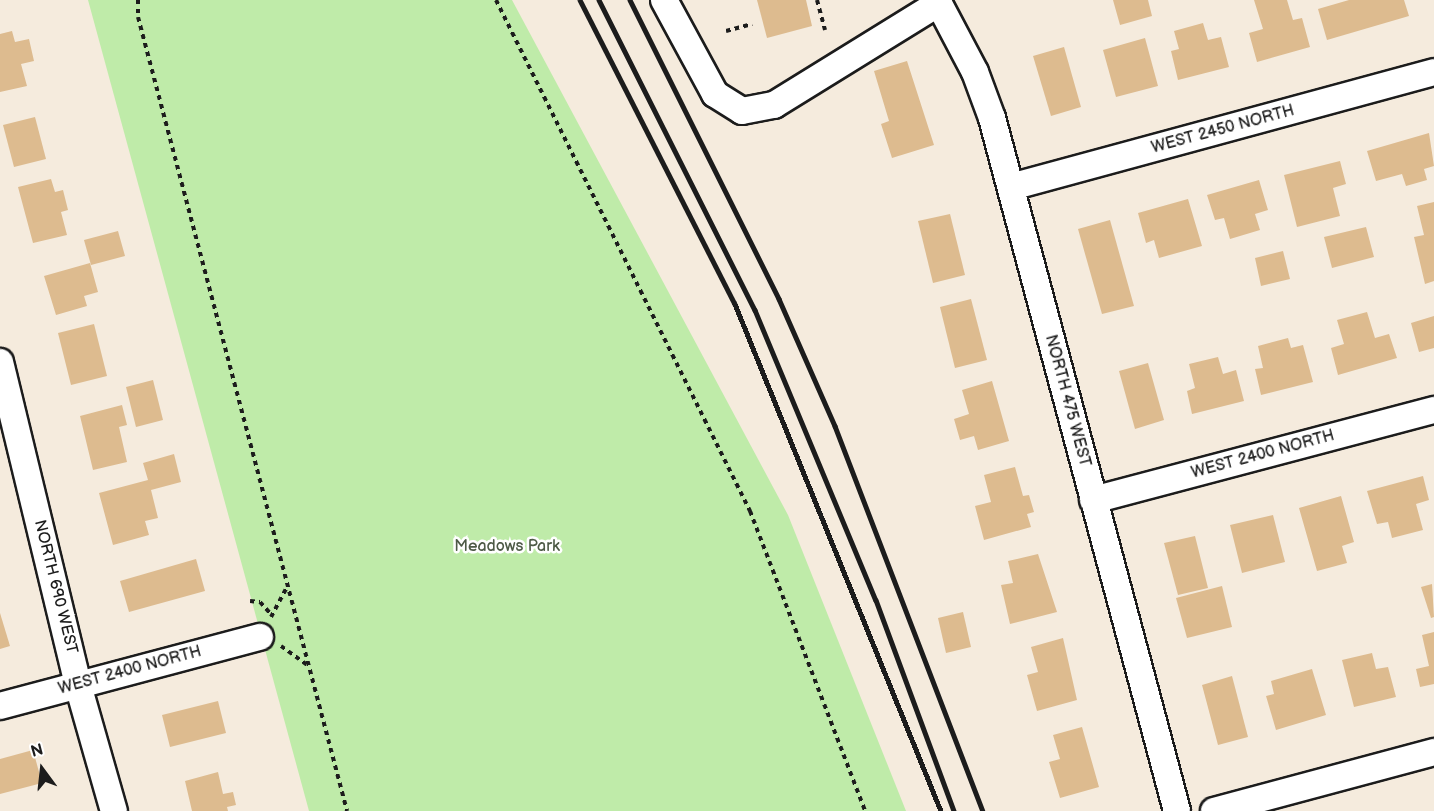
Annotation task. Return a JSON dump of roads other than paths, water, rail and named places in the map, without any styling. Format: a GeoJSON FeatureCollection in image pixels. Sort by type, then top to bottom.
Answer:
{"type":"FeatureCollection","features":[{"type":"Feature","properties":{"kind":"street"},"geometry":{"type":"LineString","coordinates":[[664,0],[715,94],[742,111],[774,105],[938,1]]}},
{"type":"Feature","properties":{"kind":"street","name":"NORTH 475 WEST"},"geometry":{"type":"LineString","coordinates":[[938,1],[975,72],[1011,187],[1177,811]]}},
{"type":"Feature","properties":{"kind":"street","name":"WEST 2450 NORTH"},"geometry":{"type":"LineString","coordinates":[[1011,187],[1434,72]]}},
{"type":"Feature","properties":{"kind":"street","name":"NORTH 690 WEST"},"geometry":{"type":"LineString","coordinates":[[0,362],[78,685],[114,811]]}},
{"type":"Feature","properties":{"kind":"street","name":"WEST 2400 NORTH"},"geometry":{"type":"LineString","coordinates":[[1093,500],[1434,410]]}},
{"type":"Feature","properties":{"kind":"street","name":"WEST 2400 NORTH"},"geometry":{"type":"LineString","coordinates":[[0,706],[78,685],[269,640]]}},
{"type":"Feature","properties":{"kind":"street"},"geometry":{"type":"LineString","coordinates":[[1214,811],[1434,752]]}},
{"type":"Feature","properties":{"kind":"railway"},"geometry":{"type":"LineString","coordinates":[[580,0],[735,304],[941,811]]}},
{"type":"Feature","properties":{"kind":"railway"},"geometry":{"type":"LineString","coordinates":[[599,0],[755,310],[876,600],[954,811]]}},
{"type":"Feature","properties":{"kind":"railway"},"geometry":{"type":"LineString","coordinates":[[630,0],[779,299],[835,426],[983,811]]}},
{"type":"Feature","properties":{"kind":"park label","name":"Meadows Park"},"geometry":{"type":"Point","coordinates":[507,547]}}]}
